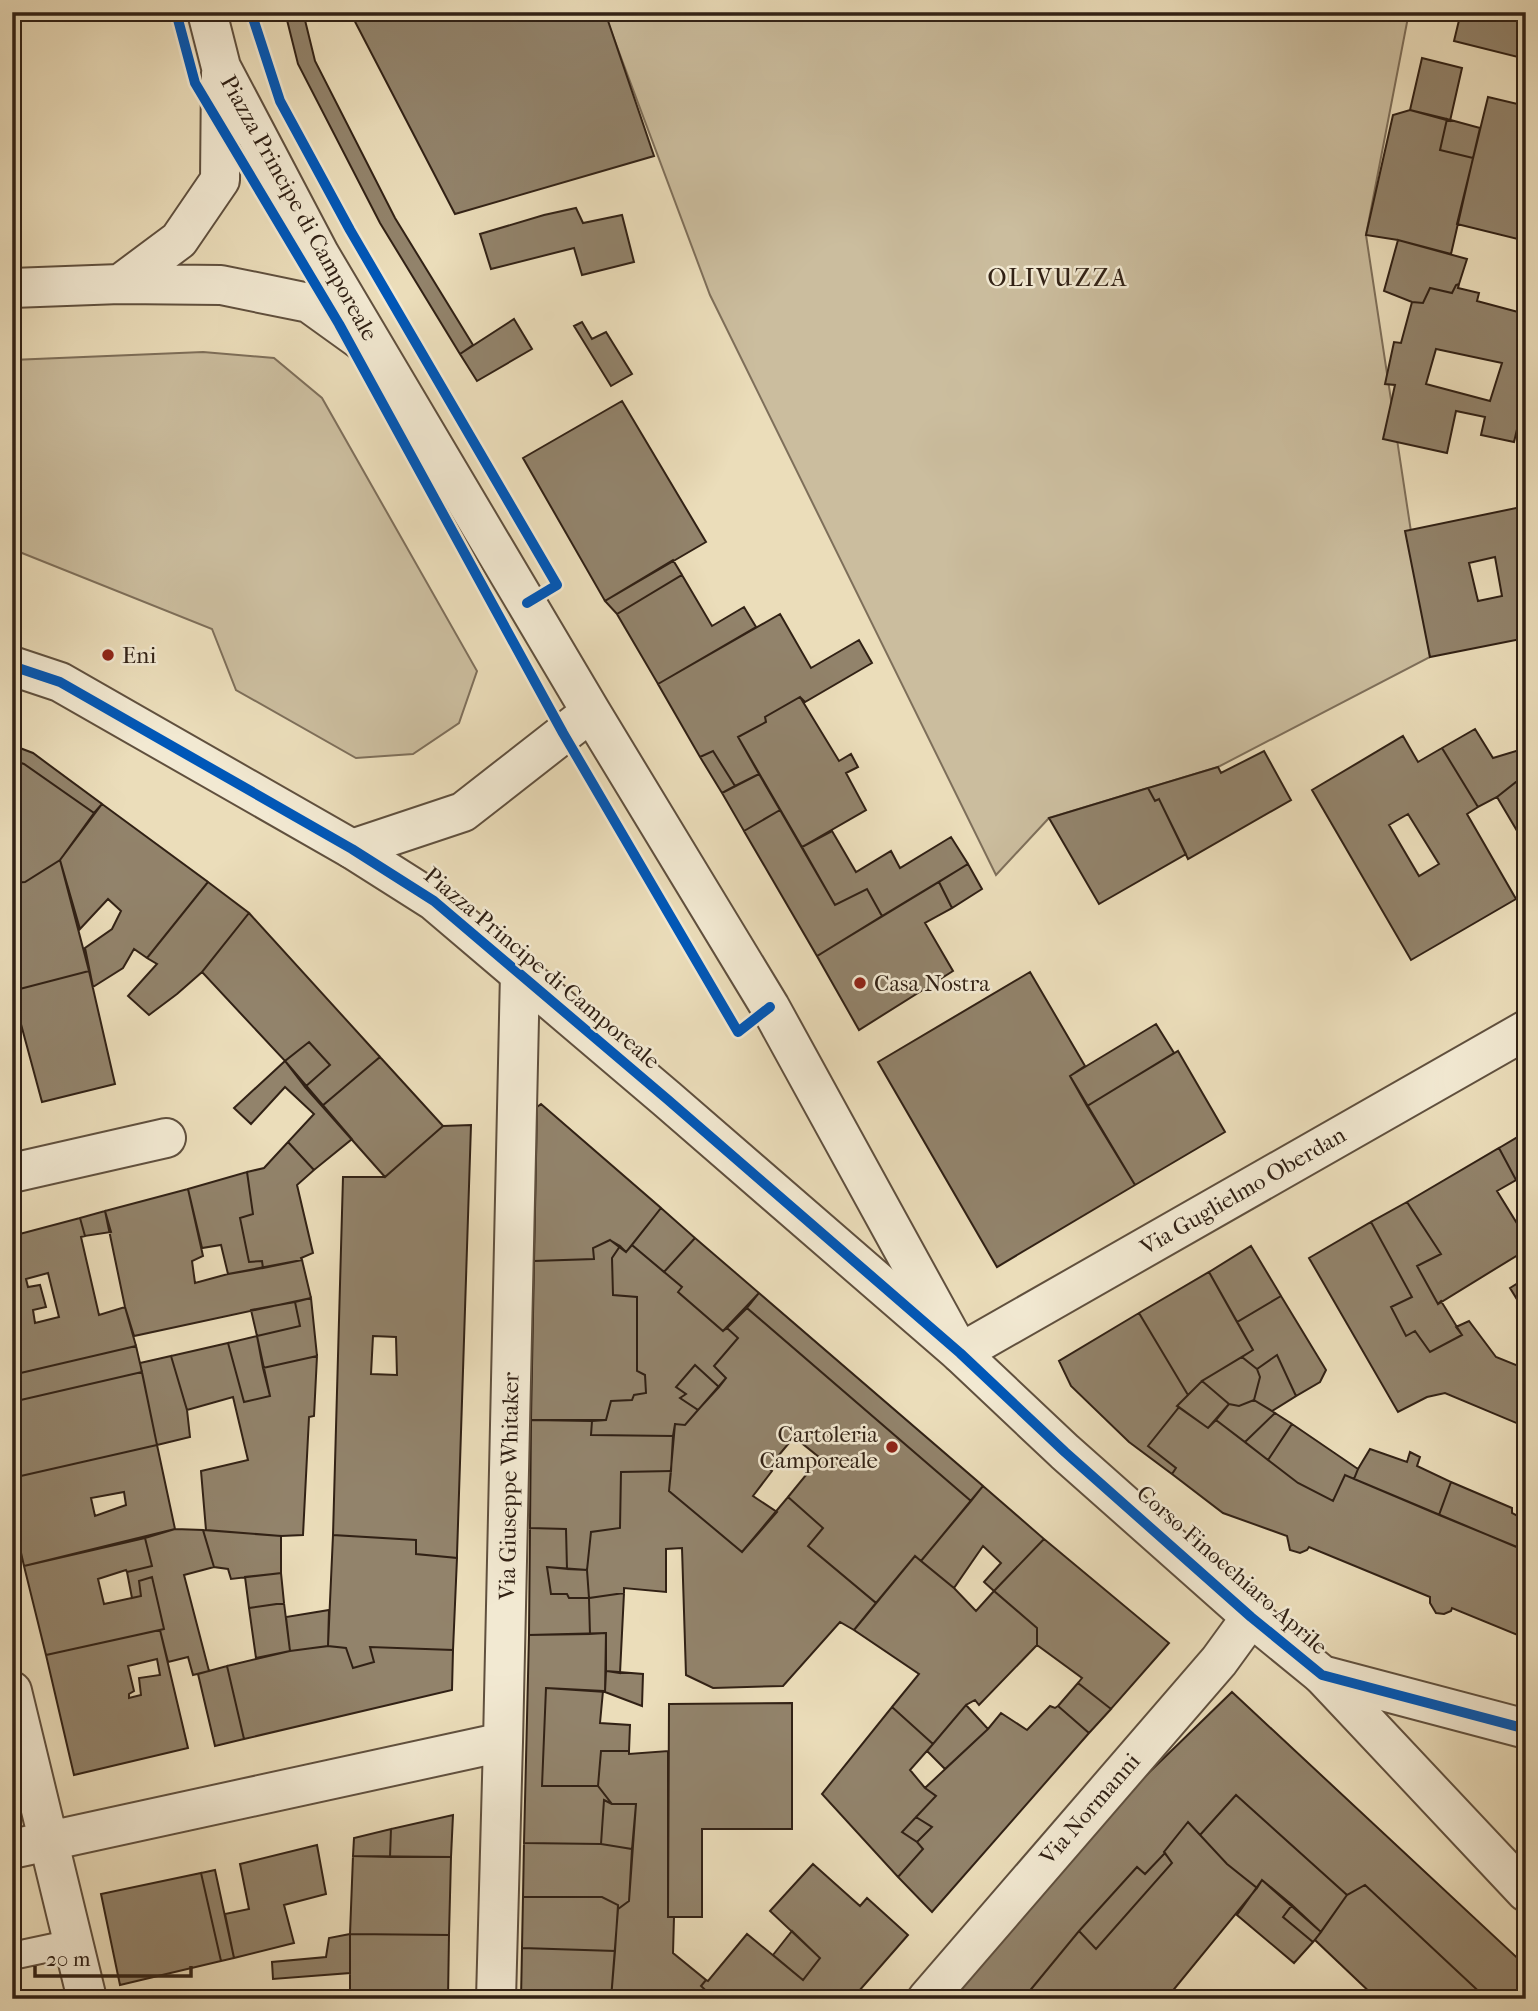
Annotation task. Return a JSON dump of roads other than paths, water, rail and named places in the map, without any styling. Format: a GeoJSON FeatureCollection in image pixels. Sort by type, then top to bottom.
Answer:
{"type":"FeatureCollection","features":[{"type":"Feature","properties":{"kind":"street"},"geometry":{"type":"LineString","coordinates":[[207,12],[221,67]]}},
{"type":"Feature","properties":{"kind":"street","name":"Piazza Principe di Camporeale"},"geometry":{"type":"LineString","coordinates":[[120,284],[179,240],[220,180],[221,67]]}},
{"type":"Feature","properties":{"kind":"street","name":"Piazza Principe di Camporeale"},"geometry":{"type":"LineString","coordinates":[[221,67],[320,255],[770,1007],[960,1353]]}},
{"type":"Feature","properties":{"kind":"street","name":"Piazza Principe di Camporeale"},"geometry":{"type":"LineString","coordinates":[[12,288],[120,284],[221,285],[309,303],[379,353]]}},
{"type":"Feature","properties":{"kind":"street","name":"Piazza Principe di Camporeale"},"geometry":{"type":"LineString","coordinates":[[12,666],[60,682],[352,849],[434,901],[960,1353]]}},
{"type":"Feature","properties":{"kind":"street"},"geometry":{"type":"LineString","coordinates":[[352,849],[463,811],[592,712]]}},
{"type":"Feature","properties":{"kind":"street","name":"Via Giuseppe Whitaker"},"geometry":{"type":"LineString","coordinates":[[496,1999],[520,973]]}},
{"type":"Feature","properties":{"kind":"street","name":"Via Guglielmo Oberdan"},"geometry":{"type":"LineString","coordinates":[[960,1353],[1526,1030]]}},
{"type":"Feature","properties":{"kind":"street"},"geometry":{"type":"LineString","coordinates":[[12,1173],[166,1138]]}},
{"type":"Feature","properties":{"kind":"street","name":"Corso Finocchiaro Aprile"},"geometry":{"type":"LineString","coordinates":[[960,1353],[1065,1452],[1251,1617],[1322,1675],[1526,1729]]}},
{"type":"Feature","properties":{"kind":"street","name":"Via Normanni"},"geometry":{"type":"LineString","coordinates":[[927,1999],[1219,1661],[1251,1617]]}},
{"type":"Feature","properties":{"kind":"street"},"geometry":{"type":"LineString","coordinates":[[1322,1675],[1526,1892]]}},
{"type":"Feature","properties":{"kind":"street"},"geometry":{"type":"LineString","coordinates":[[12,1691],[30,1845],[73,1943],[87,1999]]}},
{"type":"Feature","properties":{"kind":"street"},"geometry":{"type":"LineString","coordinates":[[30,1845],[503,1742]]}},
{"type":"Feature","properties":{"kind":"lane"},"geometry":{"type":"LineString","coordinates":[[12,1956],[73,1943]]}},
{"type":"Feature","properties":{"kind":"place","name":"Eni"},"geometry":{"type":"Point","coordinates":[108,655]}},
{"type":"Feature","properties":{"kind":"place","name":"Casa Nostra"},"geometry":{"type":"Point","coordinates":[860,983]}},
{"type":"Feature","properties":{"kind":"place","name":"Cartoleria Camporeale"},"geometry":{"type":"Point","coordinates":[892,1447]}},
{"type":"Feature","properties":{"kind":"district","name":"OLIVUZZA"},"geometry":{"type":"Point","coordinates":[1058,278]}}]}
